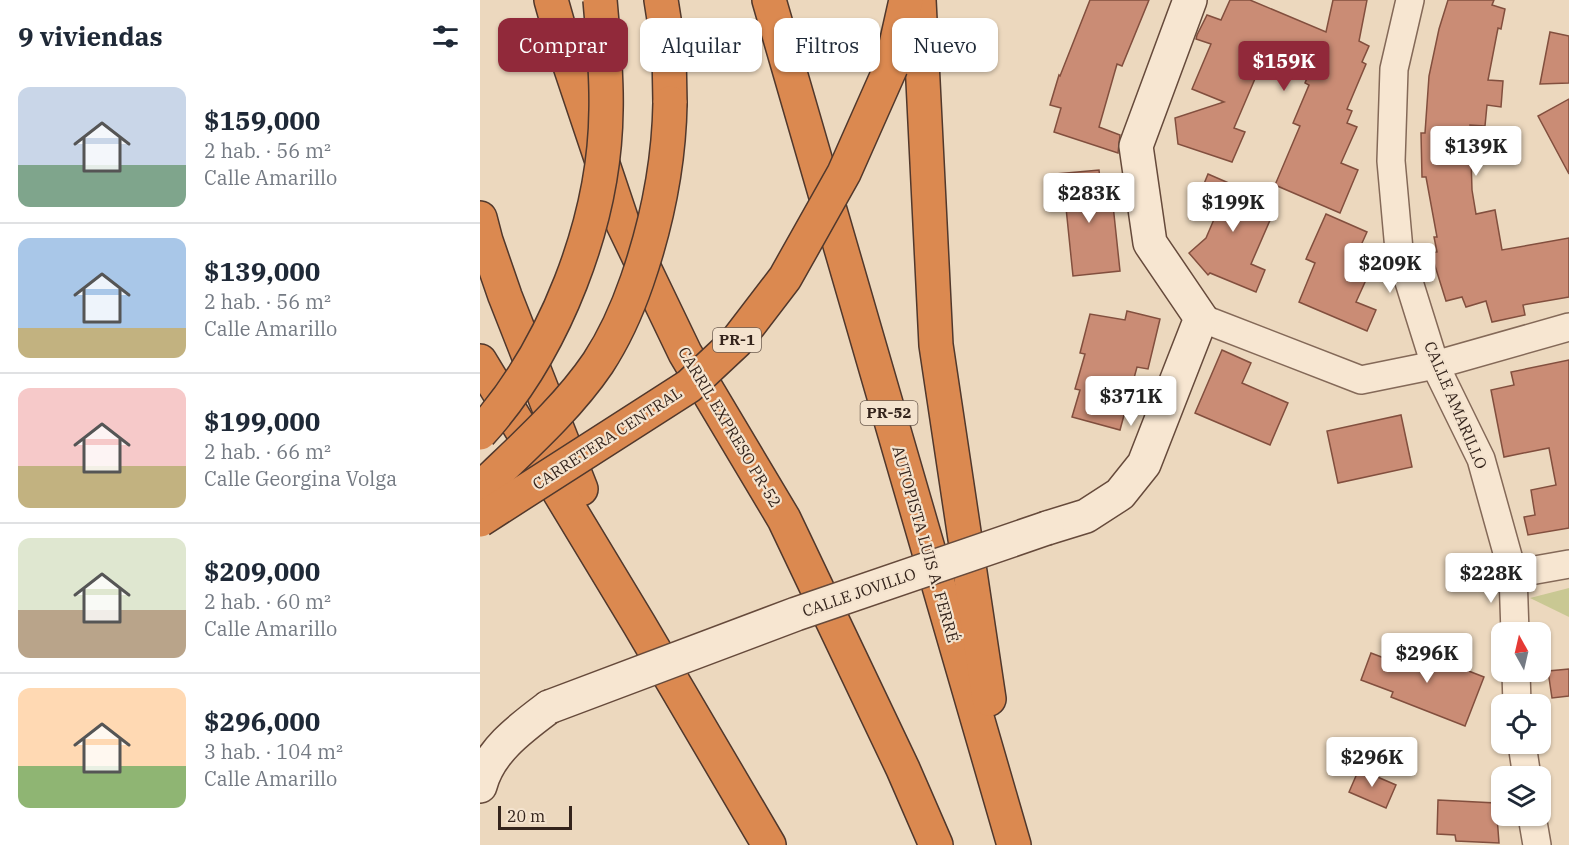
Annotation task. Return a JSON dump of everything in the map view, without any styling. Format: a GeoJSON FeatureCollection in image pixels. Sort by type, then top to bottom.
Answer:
{"type":"FeatureCollection","features":[{"type":"Feature","properties":{"kind":"highway","name":"CARRIL EXPRESO PR-52"},"geometry":{"type":"LineString","coordinates":[[551,0],[568,60],[623,224],[685,353],[784,519],[903,769],[936,845]]}},
{"type":"Feature","properties":{"kind":"highway"},"geometry":{"type":"LineString","coordinates":[[480,433],[516,386],[555,319],[584,246],[599,180],[606,110],[600,0]]}},
{"type":"Feature","properties":{"kind":"highway"},"geometry":{"type":"LineString","coordinates":[[480,489],[566,405],[598,363],[618,329],[650,244],[662,197],[670,135],[669,51],[662,0]]}},
{"type":"Feature","properties":{"kind":"highway","name":"AUTOPISTA LUIS A. FERRÉ"},"geometry":{"type":"LineString","coordinates":[[769,0],[1011,835]]}},
{"type":"Feature","properties":{"kind":"highway","name":"CARRETERA CENTRAL"},"geometry":{"type":"LineString","coordinates":[[480,520],[689,386],[736,342],[791,269],[844,173],[891,67],[906,0]]}},
{"type":"Feature","properties":{"kind":"highway"},"geometry":{"type":"LineString","coordinates":[[919,0],[936,345],[1011,835]]}},
{"type":"Feature","properties":{"kind":"highway"},"geometry":{"type":"LineString","coordinates":[[480,218],[505,296],[565,451],[639,624]]}},
{"type":"Feature","properties":{"kind":"highway"},"geometry":{"type":"LineString","coordinates":[[480,361],[769,845]]}},
{"type":"Feature","properties":{"kind":"street"},"geometry":{"type":"LineString","coordinates":[[1190,0],[1136,146],[1150,243],[1201,318],[1361,380],[1436,365],[1569,327]]}},
{"type":"Feature","properties":{"kind":"street","name":"CALLE AMARILLO"},"geometry":{"type":"LineString","coordinates":[[1410,0],[1394,69],[1391,161],[1399,249],[1436,365],[1481,459],[1513,574],[1515,622]]}},
{"type":"Feature","properties":{"kind":"street","name":"CALLE JOVILLO"},"geometry":{"type":"LineString","coordinates":[[481,772],[517,731],[549,707],[796,614],[1086,516],[1120,495],[1144,464],[1201,318]]}},
{"type":"Feature","properties":{"kind":"street"},"geometry":{"type":"LineString","coordinates":[[1513,574],[1569,564]]}},
{"type":"Feature","properties":{"kind":"street"},"geometry":{"type":"LineString","coordinates":[[1534,826],[1537,845]]}},
{"type":"Feature","properties":{"kind":"shaded area"},"geometry":{"type":"Polygon","coordinates":[[[1569,588],[1569,617],[1530,598],[1569,588]]]}},
{"type":"Feature","properties":{"kind":"building"},"geometry":{"type":"Polygon","coordinates":[[[1090,0],[1149,0],[1122,66],[1117,64],[1099,127],[1120,135],[1118,153],[1054,132],[1061,108],[1050,105],[1059,75],[1090,0]]]}},
{"type":"Feature","properties":{"kind":"building"},"geometry":{"type":"Polygon","coordinates":[[[1230,0],[1250,0],[1326,32],[1333,0],[1367,0],[1359,41],[1369,46],[1362,62],[1366,64],[1347,109],[1352,111],[1347,123],[1357,127],[1341,163],[1358,170],[1340,213],[1275,185],[1300,126],[1293,123],[1309,85],[1305,83],[1313,64],[1274,47],[1268,61],[1263,60],[1234,128],[1245,132],[1232,162],[1178,144],[1175,118],[1224,102],[1192,89],[1211,44],[1196,39],[1197,35],[1207,15],[1221,20],[1230,0]]]}},
{"type":"Feature","properties":{"kind":"building"},"geometry":{"type":"Polygon","coordinates":[[[1448,0],[1494,0],[1492,5],[1505,9],[1501,29],[1498,28],[1488,80],[1503,81],[1501,107],[1487,105],[1485,126],[1470,125],[1472,190],[1476,214],[1495,210],[1502,250],[1569,238],[1569,297],[1523,305],[1525,315],[1492,322],[1486,301],[1466,307],[1462,297],[1446,301],[1431,253],[1437,252],[1434,237],[1437,237],[1426,177],[1422,177],[1421,133],[1425,133],[1429,76],[1448,0]]]}},
{"type":"Feature","properties":{"kind":"building"},"geometry":{"type":"Polygon","coordinates":[[[1550,32],[1569,36],[1569,83],[1540,84],[1550,32]]]}},
{"type":"Feature","properties":{"kind":"building"},"geometry":{"type":"Polygon","coordinates":[[[1569,99],[1569,174],[1538,116],[1569,99]]]}},
{"type":"Feature","properties":{"kind":"building"},"geometry":{"type":"Polygon","coordinates":[[[1099,170],[1103,206],[1113,205],[1120,271],[1073,276],[1065,198],[1059,199],[1056,174],[1099,170]]]}},
{"type":"Feature","properties":{"kind":"building"},"geometry":{"type":"Polygon","coordinates":[[[1208,174],[1277,204],[1251,264],[1265,270],[1256,292],[1210,273],[1208,275],[1189,253],[1206,238],[1218,210],[1197,201],[1208,174]]]}},
{"type":"Feature","properties":{"kind":"building"},"geometry":{"type":"Polygon","coordinates":[[[1326,214],[1367,232],[1353,263],[1370,271],[1356,302],[1376,310],[1367,331],[1299,302],[1315,263],[1306,259],[1326,214]]]}},
{"type":"Feature","properties":{"kind":"building"},"geometry":{"type":"Polygon","coordinates":[[[1127,311],[1160,319],[1148,369],[1137,367],[1120,430],[1072,417],[1080,390],[1075,389],[1085,354],[1080,353],[1090,314],[1125,320],[1127,311]]]}},
{"type":"Feature","properties":{"kind":"building"},"geometry":{"type":"Polygon","coordinates":[[[1222,350],[1251,363],[1242,383],[1288,403],[1270,445],[1195,413],[1222,350]]]}},
{"type":"Feature","properties":{"kind":"building"},"geometry":{"type":"Polygon","coordinates":[[[1569,360],[1569,528],[1528,535],[1524,517],[1535,515],[1531,490],[1556,485],[1549,448],[1504,457],[1491,390],[1514,385],[1511,372],[1569,360]]]}},
{"type":"Feature","properties":{"kind":"building"},"geometry":{"type":"Polygon","coordinates":[[[1401,415],[1412,467],[1338,483],[1327,431],[1401,415]]]}},
{"type":"Feature","properties":{"kind":"building"},"geometry":{"type":"Polygon","coordinates":[[[1412,649],[1484,677],[1465,726],[1391,697],[1393,692],[1361,680],[1371,653],[1405,666],[1412,649]]]}},
{"type":"Feature","properties":{"kind":"building"},"geometry":{"type":"Polygon","coordinates":[[[1569,669],[1569,696],[1552,698],[1551,671],[1569,669]]]}},
{"type":"Feature","properties":{"kind":"building"},"geometry":{"type":"Polygon","coordinates":[[[1359,769],[1396,785],[1386,808],[1349,792],[1359,769]]]}},
{"type":"Feature","properties":{"kind":"building"},"geometry":{"type":"Polygon","coordinates":[[[1438,800],[1491,803],[1491,826],[1498,826],[1499,843],[1456,841],[1455,835],[1437,834],[1438,800]]]}}]}
